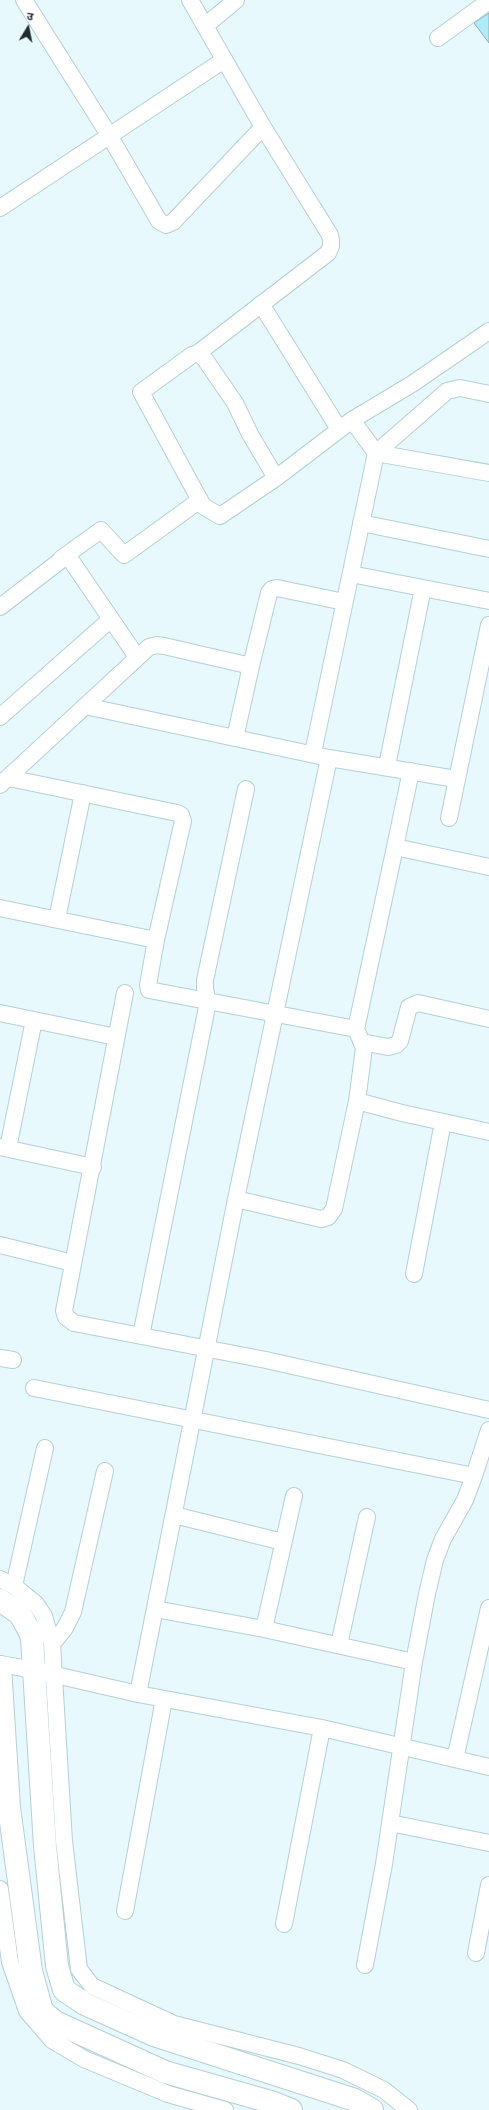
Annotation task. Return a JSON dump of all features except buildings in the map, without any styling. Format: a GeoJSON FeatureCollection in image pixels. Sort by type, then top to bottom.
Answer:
{"type":"FeatureCollection","features":[{"type":"Feature","properties":{"kind":"street"},"geometry":{"type":"LineString","coordinates":[[24,0],[109,135],[159,221],[166,225],[173,222],[263,127]]}},
{"type":"Feature","properties":{"kind":"street"},"geometry":{"type":"LineString","coordinates":[[190,0],[263,127],[330,235],[331,240],[331,246],[328,253],[198,353],[192,355],[141,392],[203,506],[220,516],[276,478],[346,425],[412,384],[489,332]]}},
{"type":"Feature","properties":{"kind":"street"},"geometry":{"type":"LineString","coordinates":[[205,26],[236,0]]}},
{"type":"Feature","properties":{"kind":"street"},"geometry":{"type":"LineString","coordinates":[[438,38],[489,1]]}},
{"type":"Feature","properties":{"kind":"street"},"geometry":{"type":"LineString","coordinates":[[0,208],[224,60]]}},
{"type":"Feature","properties":{"kind":"street"},"geometry":{"type":"LineString","coordinates":[[261,304],[346,425],[376,453],[489,473]]}},
{"type":"Feature","properties":{"kind":"street"},"geometry":{"type":"LineString","coordinates":[[198,353],[204,358],[235,403],[250,434],[276,478]]}},
{"type":"Feature","properties":{"kind":"street"},"geometry":{"type":"LineString","coordinates":[[313,753],[376,453],[447,391],[460,388],[489,394]]}},
{"type":"Feature","properties":{"kind":"street"},"geometry":{"type":"LineString","coordinates":[[0,607],[62,558],[101,530],[124,555],[200,500]]}},
{"type":"Feature","properties":{"kind":"street"},"geometry":{"type":"LineString","coordinates":[[361,523],[489,549]]}},
{"type":"Feature","properties":{"kind":"street"},"geometry":{"type":"LineString","coordinates":[[62,558],[70,559],[137,657]]}},
{"type":"Feature","properties":{"kind":"street"},"geometry":{"type":"LineString","coordinates":[[351,574],[489,602]]}},
{"type":"Feature","properties":{"kind":"street"},"geometry":{"type":"LineString","coordinates":[[235,738],[250,666],[269,593],[272,589],[277,588],[344,602]]}},
{"type":"Feature","properties":{"kind":"street"},"geometry":{"type":"LineString","coordinates":[[387,766],[423,588]]}},
{"type":"Feature","properties":{"kind":"street"},"geometry":{"type":"LineString","coordinates":[[0,716],[111,620]]}},
{"type":"Feature","properties":{"kind":"street"},"geometry":{"type":"LineString","coordinates":[[449,818],[456,778],[489,625]]}},
{"type":"Feature","properties":{"kind":"street"},"geometry":{"type":"LineString","coordinates":[[5,782],[149,647],[157,645],[250,666]]}},
{"type":"Feature","properties":{"kind":"street"},"geometry":{"type":"LineString","coordinates":[[85,706],[313,753],[330,758],[456,778]]}},
{"type":"Feature","properties":{"kind":"street"},"geometry":{"type":"LineString","coordinates":[[138,1694],[236,1199],[330,758]]}},
{"type":"Feature","properties":{"kind":"street"},"geometry":{"type":"LineString","coordinates":[[236,1199],[321,1219],[328,1217],[334,1209],[357,1101],[364,1048],[359,1036],[411,771]]}},
{"type":"Feature","properties":{"kind":"street"},"geometry":{"type":"LineString","coordinates":[[5,782],[83,793],[181,815],[182,821],[156,940],[148,985],[149,990],[276,1014],[359,1036],[388,1047],[396,1045],[400,1041],[409,1007],[418,1004],[489,1019]]}},
{"type":"Feature","properties":{"kind":"street"},"geometry":{"type":"LineString","coordinates":[[141,1336],[208,1002],[205,990],[205,980],[246,789]]}},
{"type":"Feature","properties":{"kind":"street"},"geometry":{"type":"LineString","coordinates":[[57,919],[83,793]]}},
{"type":"Feature","properties":{"kind":"street"},"geometry":{"type":"LineString","coordinates":[[395,847],[489,867]]}},
{"type":"Feature","properties":{"kind":"street"},"geometry":{"type":"LineString","coordinates":[[0,908],[156,940]]}},
{"type":"Feature","properties":{"kind":"street"},"geometry":{"type":"LineString","coordinates":[[124,993],[93,1167],[64,1311],[66,1318],[74,1323],[207,1348],[489,1410]]}},
{"type":"Feature","properties":{"kind":"street"},"geometry":{"type":"LineString","coordinates":[[0,1013],[116,1037]]}},
{"type":"Feature","properties":{"kind":"street"},"geometry":{"type":"LineString","coordinates":[[34,1020],[4,1148],[93,1167]]}},
{"type":"Feature","properties":{"kind":"street"},"geometry":{"type":"LineString","coordinates":[[357,1101],[489,1132]]}},
{"type":"Feature","properties":{"kind":"street"},"geometry":{"type":"LineString","coordinates":[[414,1274],[443,1122]]}},
{"type":"Feature","properties":{"kind":"street"},"geometry":{"type":"LineString","coordinates":[[0,1244],[73,1263]]}},
{"type":"Feature","properties":{"kind":"street"},"geometry":{"type":"LineString","coordinates":[[34,1388],[474,1476]]}},
{"type":"Feature","properties":{"kind":"street"},"geometry":{"type":"LineString","coordinates":[[365,1965],[390,1824],[414,1662],[435,1560],[443,1539],[465,1500],[489,1430]]}},
{"type":"Feature","properties":{"kind":"street"},"geometry":{"type":"LineString","coordinates":[[45,1448],[5,1588],[29,1630],[44,1672],[79,1969],[92,1986],[174,2024],[300,2056],[343,2070],[384,2090],[409,2110]]}},
{"type":"Feature","properties":{"kind":"street"},"geometry":{"type":"LineString","coordinates":[[105,1471],[73,1612],[65,1628],[52,1644],[44,1672],[45,1846],[57,1966],[64,1990],[85,2004],[154,2035],[355,2100],[372,2110]]}},
{"type":"Feature","properties":{"kind":"street"},"geometry":{"type":"LineString","coordinates":[[264,1629],[294,1496]]}},
{"type":"Feature","properties":{"kind":"street"},"geometry":{"type":"LineString","coordinates":[[174,1515],[283,1542]]}},
{"type":"Feature","properties":{"kind":"street"},"geometry":{"type":"LineString","coordinates":[[339,1645],[367,1517]]}},
{"type":"Feature","properties":{"kind":"street"},"geometry":{"type":"LineString","coordinates":[[5,1588],[36,1604],[44,1616],[52,1644]]}},
{"type":"Feature","properties":{"kind":"street"},"geometry":{"type":"LineString","coordinates":[[455,1759],[489,1608]]}},
{"type":"Feature","properties":{"kind":"street"},"geometry":{"type":"LineString","coordinates":[[155,1609],[264,1629],[414,1662]]}},
{"type":"Feature","properties":{"kind":"street"},"geometry":{"type":"LineString","coordinates":[[291,2110],[271,2102],[165,2072],[55,2022],[42,2011],[35,1992],[13,1960],[9,1807],[0,1665],[44,1672],[138,1694],[322,1728],[489,1767]]}},
{"type":"Feature","properties":{"kind":"street"},"geometry":{"type":"LineString","coordinates":[[124,1911],[164,1699]]}},
{"type":"Feature","properties":{"kind":"street"},"geometry":{"type":"LineString","coordinates":[[284,1924],[322,1728]]}},
{"type":"Feature","properties":{"kind":"street"},"geometry":{"type":"LineString","coordinates":[[390,1824],[489,1843]]}},
{"type":"Feature","properties":{"kind":"street"},"geometry":{"type":"LineString","coordinates":[[476,1953],[489,1885]]}},
{"type":"Feature","properties":{"kind":"street"},"geometry":{"type":"LineString","coordinates":[[0,1889],[13,1960],[27,2011],[52,2040],[84,2059],[168,2094],[225,2110]]}}]}
